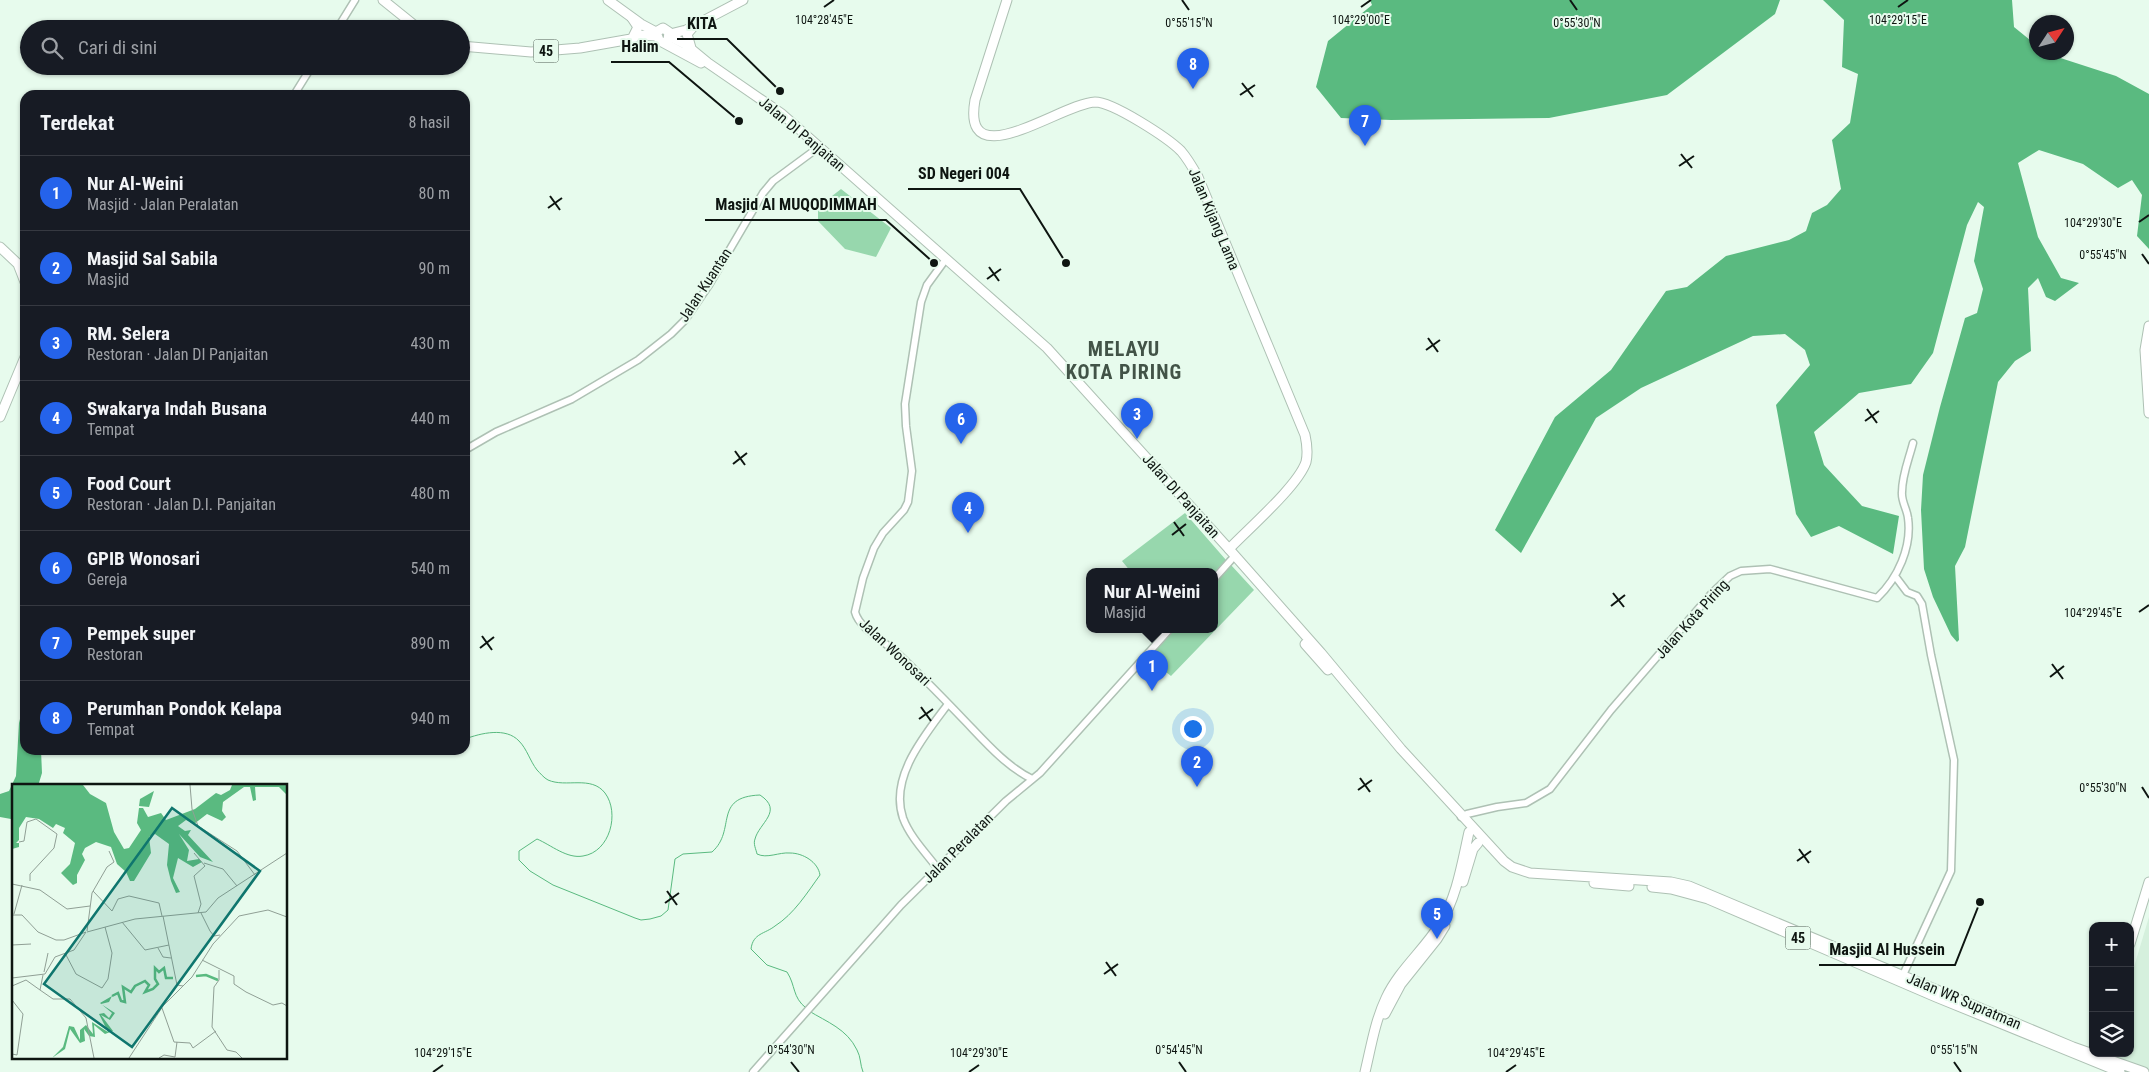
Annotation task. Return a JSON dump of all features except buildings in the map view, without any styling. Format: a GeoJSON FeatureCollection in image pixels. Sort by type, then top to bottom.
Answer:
{"type":"FeatureCollection","features":[{"type":"Feature","properties":{"kind":"main road"},"geometry":{"type":"LineString","coordinates":[[383,0],[407,20]]}},
{"type":"Feature","properties":{"kind":"main road"},"geometry":{"type":"LineString","coordinates":[[608,0],[641,24],[663,35]]}},
{"type":"Feature","properties":{"kind":"main road"},"geometry":{"type":"LineString","coordinates":[[695,56],[686,36],[687,32],[743,0]]}},
{"type":"Feature","properties":{"kind":"main road","name":"Jalan Kijang Lama"},"geometry":{"type":"LineString","coordinates":[[1007,0],[975,100],[973,120],[979,131],[985,136],[999,136],[1020,130],[1074,107],[1096,102],[1107,104],[1121,111],[1180,150],[1198,177],[1305,435],[1306,458],[1301,471],[1273,504],[1229,549]]}},
{"type":"Feature","properties":{"kind":"main road"},"geometry":{"type":"LineString","coordinates":[[616,6],[663,35]]}},
{"type":"Feature","properties":{"kind":"main road"},"geometry":{"type":"LineString","coordinates":[[634,37],[663,35],[681,26],[720,12]]}},
{"type":"Feature","properties":{"kind":"main road"},"geometry":{"type":"LineString","coordinates":[[632,18],[638,28],[634,37]]}},
{"type":"Feature","properties":{"kind":"main road"},"geometry":{"type":"LineString","coordinates":[[634,37],[641,30],[641,24]]}},
{"type":"Feature","properties":{"kind":"main road"},"geometry":{"type":"LineString","coordinates":[[647,41],[693,27]]}},
{"type":"Feature","properties":{"kind":"main road","name":"Jalan DI Panjaitan"},"geometry":{"type":"LineString","coordinates":[[663,35],[685,44],[695,56],[792,128],[1044,354],[1107,417],[1229,549],[1475,837]]}},
{"type":"Feature","properties":{"kind":"main road"},"geometry":{"type":"LineString","coordinates":[[634,37],[695,56]]}},
{"type":"Feature","properties":{"kind":"main road","name":"45"},"geometry":{"type":"LineString","coordinates":[[470,47],[531,52],[580,48],[634,37]]}},
{"type":"Feature","properties":{"kind":"main road","name":"Jalan DI Panjaitan"},"geometry":{"type":"LineString","coordinates":[[695,56],[782,114],[1047,348],[1231,560],[1333,671],[1462,817],[1475,837]]}},
{"type":"Feature","properties":{"kind":"main road"},"geometry":{"type":"LineString","coordinates":[[0,247],[18,264],[20,269]]}},
{"type":"Feature","properties":{"kind":"main road"},"geometry":{"type":"LineString","coordinates":[[2149,326],[2145,350],[2149,413]]}},
{"type":"Feature","properties":{"kind":"main road"},"geometry":{"type":"LineString","coordinates":[[0,417],[20,369]]}},
{"type":"Feature","properties":{"kind":"main road"},"geometry":{"type":"LineString","coordinates":[[1371,1072],[1385,1014],[1401,984],[1456,903],[1475,837]]}},
{"type":"Feature","properties":{"kind":"main road"},"geometry":{"type":"LineString","coordinates":[[1365,1072],[1386,997],[1395,980],[1434,937],[1453,895],[1475,837]]}},
{"type":"Feature","properties":{"kind":"main road","name":"Jalan WR Supratman"},"geometry":{"type":"LineString","coordinates":[[1475,837],[1514,875],[1628,883],[1697,895],[1915,984],[2120,1072]]}},
{"type":"Feature","properties":{"kind":"main road","name":"Jalan WR Supratman"},"geometry":{"type":"LineString","coordinates":[[1628,883],[1671,882],[1689,886],[1903,975],[1915,984],[2089,1051]]}},
{"type":"Feature","properties":{"kind":"main road"},"geometry":{"type":"LineString","coordinates":[[2134,931],[2149,882]]}},
{"type":"Feature","properties":{"kind":"main road","name":"Jalan WR Supratman"},"geometry":{"type":"LineString","coordinates":[[2105,1057],[2144,1072]]}},
{"type":"Feature","properties":{"kind":"street"},"geometry":{"type":"LineString","coordinates":[[343,20],[355,0]]}},
{"type":"Feature","properties":{"kind":"street"},"geometry":{"type":"LineString","coordinates":[[297,90],[306,75]]}},
{"type":"Feature","properties":{"kind":"street","name":"Jalan Kuantan"},"geometry":{"type":"LineString","coordinates":[[470,447],[496,432],[572,399],[638,360],[671,334],[685,320],[709,285],[763,192],[773,181],[815,150]]}},
{"type":"Feature","properties":{"kind":"street","name":"Jalan Wonosari"},"geometry":{"type":"LineString","coordinates":[[943,263],[927,285],[921,302],[909,379],[905,410],[912,471],[908,502],[904,510],[883,533],[874,548],[863,578],[855,612],[856,616],[868,629],[918,672],[1003,759],[1016,770],[1032,779]]}},
{"type":"Feature","properties":{"kind":"street","name":"Jalan Kota Piring"},"geometry":{"type":"LineString","coordinates":[[1462,817],[1478,811],[1526,803],[1550,789],[1612,709],[1712,594],[1730,576],[1747,570],[1778,570],[1876,599],[1895,576],[1903,561],[1908,535],[1908,516],[1901,493],[1913,443]]}},
{"type":"Feature","properties":{"kind":"street"},"geometry":{"type":"LineString","coordinates":[[1218,575],[1231,560]]}},
{"type":"Feature","properties":{"kind":"street"},"geometry":{"type":"LineString","coordinates":[[1895,576],[1907,592],[1917,596],[1922,604],[1955,765],[1952,871],[1903,975]]}},
{"type":"Feature","properties":{"kind":"street","name":"Jalan Peralatan"},"geometry":{"type":"LineString","coordinates":[[752,1072],[816,998],[902,905],[966,839],[1032,779],[1040,774],[1166,633]]}},
{"type":"Feature","properties":{"kind":"street"},"geometry":{"type":"LineString","coordinates":[[938,869],[907,827],[903,816],[900,794],[903,778],[918,748],[948,704]]}},
{"type":"Feature","properties":{"kind":"shaded area"},"geometry":{"type":"Polygon","coordinates":[[[1370,0],[1780,0],[1775,14],[1667,95],[1549,118],[1391,120],[1341,118],[1316,87],[1328,41],[1372,5],[1370,0]]]}},
{"type":"Feature","properties":{"kind":"shaded area"},"geometry":{"type":"Polygon","coordinates":[[[1823,0],[2012,0],[2014,27],[2029,39],[2029,60],[2067,60],[2116,76],[2149,94],[2149,249],[2137,236],[2142,195],[2132,180],[2118,188],[2083,164],[2039,150],[2018,163],[2038,237],[2061,278],[2079,283],[2055,301],[2046,297],[2038,278],[2028,288],[2031,351],[2015,361],[1998,382],[1965,547],[1955,566],[1959,640],[1957,642],[1951,635],[1933,597],[1924,569],[1921,510],[1923,475],[1940,407],[1965,318],[1977,313],[1983,289],[1974,261],[1984,207],[1978,202],[1967,225],[1933,353],[1911,384],[1859,393],[1814,432],[1824,465],[1862,506],[1899,516],[1893,554],[1839,526],[1811,537],[1796,514],[1776,405],[1810,365],[1805,350],[1785,334],[1753,336],[1641,388],[1596,418],[1521,553],[1495,530],[1555,417],[1611,370],[1666,291],[1687,287],[1726,256],[1789,240],[1806,231],[1812,213],[1827,205],[1841,189],[1832,140],[1850,123],[1858,74],[1842,67],[1844,20],[1823,0]]]}},
{"type":"Feature","properties":{"kind":"shaded area"},"geometry":{"type":"Polygon","coordinates":[[[841,189],[891,228],[876,257],[845,249],[818,221],[818,207],[841,189]]]}},
{"type":"Feature","properties":{"kind":"shaded area"},"geometry":{"type":"Polygon","coordinates":[[[1185,513],[1226,560],[1218,569],[1128,568],[1122,561],[1185,513]]]}},
{"type":"Feature","properties":{"kind":"shaded area"},"geometry":{"type":"Polygon","coordinates":[[[1231,565],[1254,590],[1218,627],[1218,580],[1231,565]]]}},
{"type":"Feature","properties":{"kind":"shaded area"},"geometry":{"type":"Polygon","coordinates":[[[1171,633],[1212,633],[1171,676],[1148,658],[1171,633]]]}},
{"type":"Feature","properties":{"kind":"shaded area"},"geometry":{"type":"Polygon","coordinates":[[[20,719],[20,755],[41,755],[42,773],[39,784],[12,784],[16,776],[20,719]]]}},
{"type":"Feature","properties":{"kind":"shaded area"},"geometry":{"type":"Polygon","coordinates":[[[12,785],[12,821],[0,817],[0,794],[9,791],[12,785]]]}},
{"type":"Feature","properties":{"kind":"shaded area"},"geometry":{"type":"Polygon","coordinates":[[[2149,917],[2149,1070],[2119,1060],[2116,1057],[2134,1057],[2134,967],[2149,917]]]}},
{"type":"Feature","properties":{"kind":"waterway"},"geometry":{"type":"LineString","coordinates":[[470,737],[493,732],[507,734],[522,744],[537,770],[547,779],[563,783],[593,784],[605,793],[612,811],[612,821],[606,840],[600,847],[592,853],[577,856],[565,854],[537,839],[519,851],[519,860],[530,871],[553,885],[641,920],[661,916],[668,910],[675,859],[683,854],[712,852],[723,834],[730,808],[745,797],[760,795],[770,806],[770,812],[755,839],[754,845],[757,854],[765,856],[795,853],[809,859],[819,870],[820,875],[794,909],[782,921],[760,934],[754,940],[751,949],[767,965],[787,972],[798,1000],[806,1008]]}},
{"type":"Feature","properties":{"kind":"waterway"},"geometry":{"type":"LineString","coordinates":[[809,1011],[836,1027],[848,1037],[858,1053],[863,1072]]}},
{"type":"Feature","properties":{"kind":"place","name":"Perumhan Pondok Kelapa"},"geometry":{"type":"Point","coordinates":[1193,89]}},
{"type":"Feature","properties":{"kind":"place","name":"KITA"},"geometry":{"type":"Point","coordinates":[780,91]}},
{"type":"Feature","properties":{"kind":"place","name":"Halim"},"geometry":{"type":"Point","coordinates":[739,121]}},
{"type":"Feature","properties":{"kind":"place","name":"Pempek super"},"geometry":{"type":"Point","coordinates":[1365,146]}},
{"type":"Feature","properties":{"kind":"place","name":"Masjid Al MUQODIMMAH"},"geometry":{"type":"Point","coordinates":[934,263]}},
{"type":"Feature","properties":{"kind":"place","name":"SD Negeri 004"},"geometry":{"type":"Point","coordinates":[1066,263]}},
{"type":"Feature","properties":{"kind":"place","name":"RM. Selera"},"geometry":{"type":"Point","coordinates":[1137,439]}},
{"type":"Feature","properties":{"kind":"place","name":"GPIB Wonosari"},"geometry":{"type":"Point","coordinates":[961,444]}},
{"type":"Feature","properties":{"kind":"place","name":"Swakarya Indah Busana"},"geometry":{"type":"Point","coordinates":[968,533]}},
{"type":"Feature","properties":{"kind":"place","name":"Nur Al-Weini"},"geometry":{"type":"Point","coordinates":[1152,691]}},
{"type":"Feature","properties":{"kind":"place","name":"Masjid Sal Sabila"},"geometry":{"type":"Point","coordinates":[1197,787]}},
{"type":"Feature","properties":{"kind":"place","name":"Masjid Al Hussein"},"geometry":{"type":"Point","coordinates":[1980,902]}},
{"type":"Feature","properties":{"kind":"place","name":"Food Court"},"geometry":{"type":"Point","coordinates":[1437,939]}},
{"type":"Feature","properties":{"kind":"district","name":"MELAYU KOTA PIRING"},"geometry":{"type":"Point","coordinates":[1124,360]}}]}
